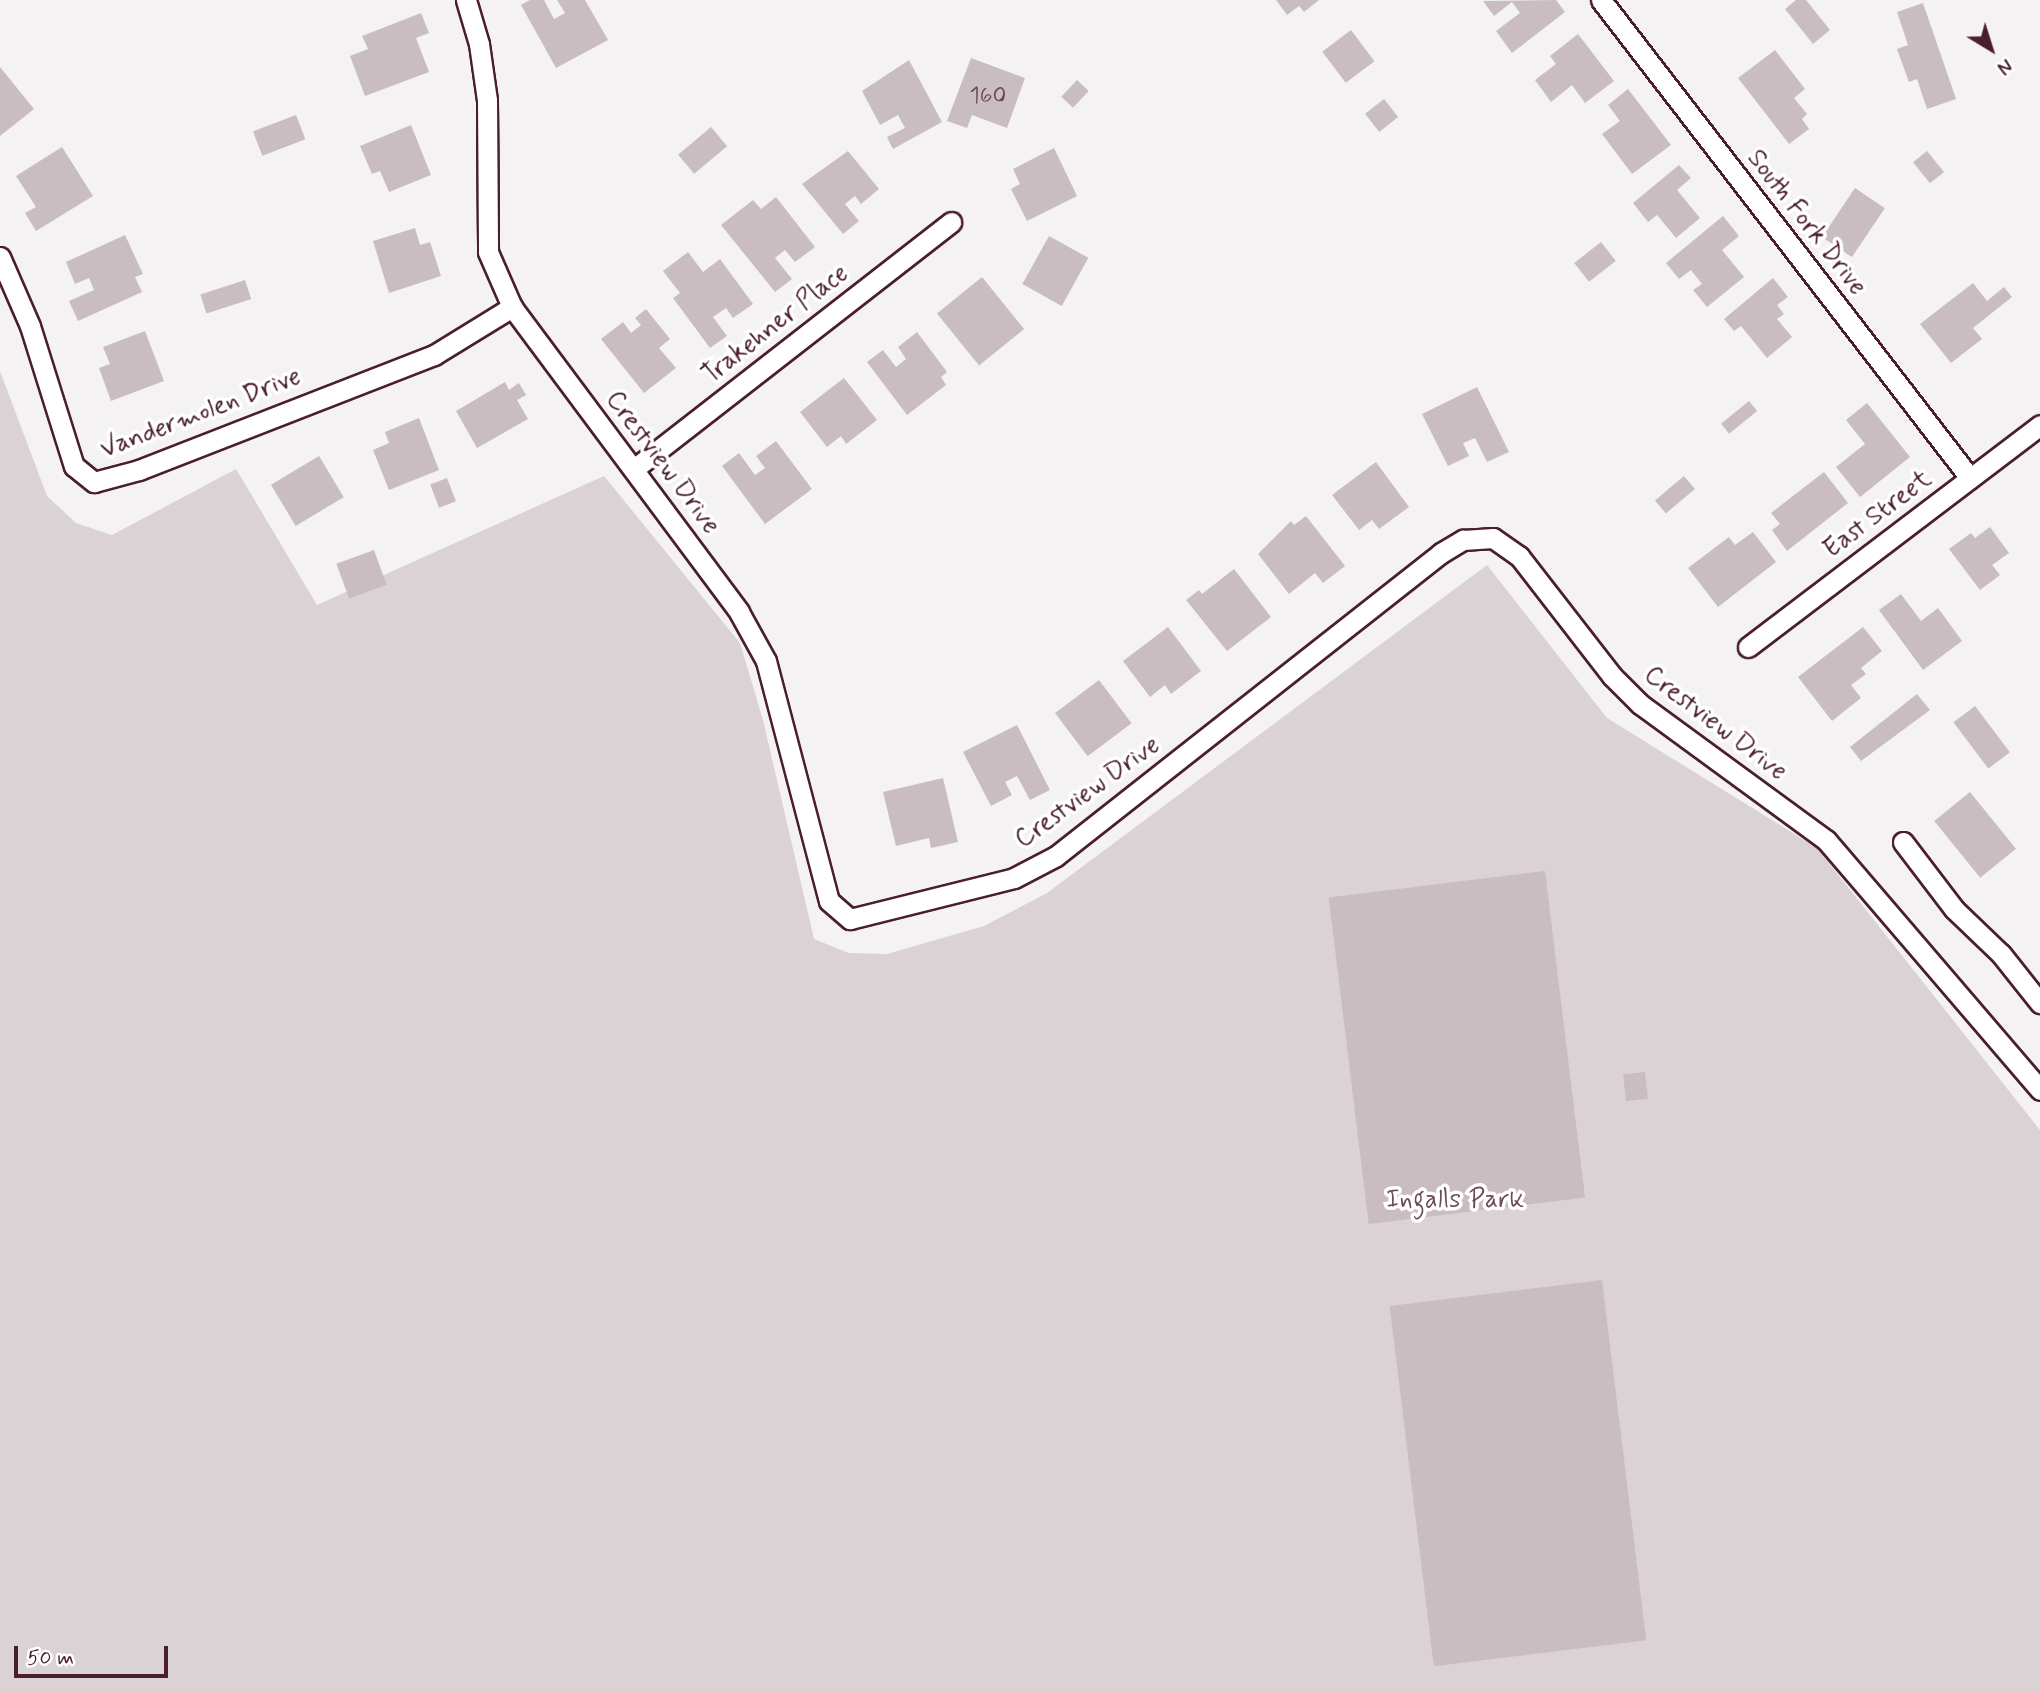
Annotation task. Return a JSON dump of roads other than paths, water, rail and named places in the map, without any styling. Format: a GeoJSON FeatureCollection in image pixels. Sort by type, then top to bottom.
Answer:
{"type":"FeatureCollection","features":[{"type":"Feature","properties":{"kind":"street","name":"Crestview Drive"},"geometry":{"type":"LineString","coordinates":[[466,0],[480,44],[487,100],[488,252],[512,307],[739,612],[766,661],[829,901],[850,919],[1014,878],[1056,856],[1441,553],[1463,540],[1493,538],[1519,556],[1612,676],[1640,704],[1826,840],[2040,1090]]}},
{"type":"Feature","properties":{"kind":"street","name":"South Fork Drive"},"geometry":{"type":"LineString","coordinates":[[1601,0],[1970,478]]}},
{"type":"Feature","properties":{"kind":"street","name":"Trakehner Place"},"geometry":{"type":"LineString","coordinates":[[634,469],[951,222]]}},
{"type":"Feature","properties":{"kind":"street","name":"Vandermolen Drive"},"geometry":{"type":"LineString","coordinates":[[0,257],[30,327],[74,466],[93,482],[139,470],[434,355],[512,307]]}},
{"type":"Feature","properties":{"kind":"street","name":"East Street"},"geometry":{"type":"LineString","coordinates":[[1748,647],[2040,425]]}},
{"type":"Feature","properties":{"kind":"street"},"geometry":{"type":"LineString","coordinates":[[1903,842],[1954,909],[2001,954],[2040,1003]]}},
{"type":"Feature","properties":{"kind":"park label","name":"Ingalls Park"},"geometry":{"type":"Point","coordinates":[1455,1201]}}]}
